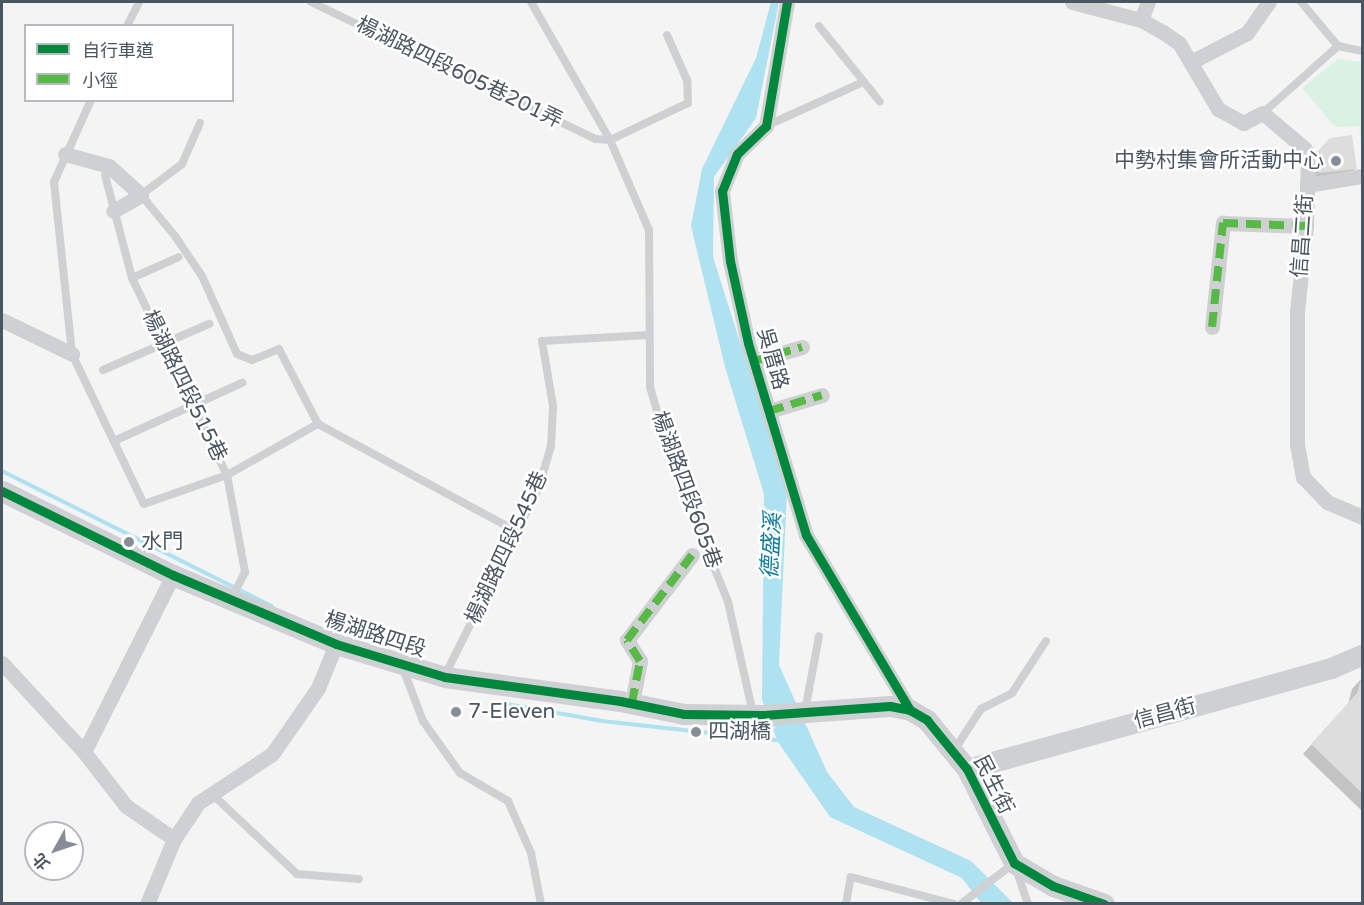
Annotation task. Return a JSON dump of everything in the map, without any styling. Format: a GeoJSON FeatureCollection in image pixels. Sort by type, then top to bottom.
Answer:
{"type":"FeatureCollection","features":[{"type":"Feature","properties":{"kind":"street"},"geometry":{"type":"LineString","coordinates":[[766,126],[787,2]]}},
{"type":"Feature","properties":{"kind":"street"},"geometry":{"type":"LineString","coordinates":[[1072,2],[1141,20],[1179,43],[1218,109],[1243,123],[1263,113]]}},
{"type":"Feature","properties":{"kind":"street"},"geometry":{"type":"LineString","coordinates":[[1141,20],[1149,2]]}},
{"type":"Feature","properties":{"kind":"street"},"geometry":{"type":"LineString","coordinates":[[1191,62],[1247,33],[1269,2]]}},
{"type":"Feature","properties":{"kind":"street","name":"信昌二街"},"geometry":{"type":"LineString","coordinates":[[1263,113],[1305,149],[1306,226],[1297,312],[1297,444],[1303,477],[1327,501],[1362,517]]}},
{"type":"Feature","properties":{"kind":"street","name":"吳厝路"},"geometry":{"type":"LineString","coordinates":[[766,126],[737,154],[722,191],[730,261],[754,361],[806,535],[910,710]]}},
{"type":"Feature","properties":{"kind":"street"},"geometry":{"type":"LineString","coordinates":[[65,154],[109,166],[141,195],[113,211]]}},
{"type":"Feature","properties":{"kind":"street"},"geometry":{"type":"LineString","coordinates":[[1307,185],[1362,176]]}},
{"type":"Feature","properties":{"kind":"street"},"geometry":{"type":"LineString","coordinates":[[1212,327],[1223,223],[1306,226]]}},
{"type":"Feature","properties":{"kind":"street"},"geometry":{"type":"LineString","coordinates":[[2,320],[72,354]]}},
{"type":"Feature","properties":{"kind":"street"},"geometry":{"type":"LineString","coordinates":[[754,361],[802,347]]}},
{"type":"Feature","properties":{"kind":"street"},"geometry":{"type":"LineString","coordinates":[[769,411],[822,395]]}},
{"type":"Feature","properties":{"kind":"street","name":"楊湖路四段"},"geometry":{"type":"LineString","coordinates":[[2,491],[173,575],[232,598],[336,644],[445,677],[632,704],[684,714],[759,715]]}},
{"type":"Feature","properties":{"kind":"street"},"geometry":{"type":"LineString","coordinates":[[632,704],[640,661],[627,640],[692,555]]}},
{"type":"Feature","properties":{"kind":"street"},"geometry":{"type":"LineString","coordinates":[[84,752],[173,575]]}},
{"type":"Feature","properties":{"kind":"street"},"geometry":{"type":"LineString","coordinates":[[147,903],[174,839],[198,803],[211,792],[272,754],[318,688],[336,644]]}},
{"type":"Feature","properties":{"kind":"street","name":"信昌街"},"geometry":{"type":"LineString","coordinates":[[967,769],[1331,668],[1362,656]]}},
{"type":"Feature","properties":{"kind":"street"},"geometry":{"type":"LineString","coordinates":[[2,663],[84,752],[126,806],[174,839]]}},
{"type":"Feature","properties":{"kind":"street"},"geometry":{"type":"LineString","coordinates":[[759,715],[890,706],[910,710]]}},
{"type":"Feature","properties":{"kind":"street","name":"民生街"},"geometry":{"type":"LineString","coordinates":[[910,710],[927,720],[954,750],[967,769],[1014,863]]}},
{"type":"Feature","properties":{"kind":"street"},"geometry":{"type":"LineString","coordinates":[[1014,863],[1053,886],[1104,903]]}},
{"type":"Feature","properties":{"kind":"lane"},"geometry":{"type":"LineString","coordinates":[[128,24],[139,2]]}},
{"type":"Feature","properties":{"kind":"lane","name":"楊湖路四段605巷201弄"},"geometry":{"type":"LineString","coordinates":[[311,2],[596,139],[610,140]]}},
{"type":"Feature","properties":{"kind":"lane","name":"楊湖路四段605巷"},"geometry":{"type":"LineString","coordinates":[[531,2],[610,140],[649,230],[650,387],[673,465],[728,602],[759,715]]}},
{"type":"Feature","properties":{"kind":"lane"},"geometry":{"type":"LineString","coordinates":[[1302,2],[1338,46],[1362,51]]}},
{"type":"Feature","properties":{"kind":"lane"},"geometry":{"type":"LineString","coordinates":[[819,26],[880,102]]}},
{"type":"Feature","properties":{"kind":"lane"},"geometry":{"type":"LineString","coordinates":[[610,140],[688,103],[687,80],[667,35]]}},
{"type":"Feature","properties":{"kind":"lane"},"geometry":{"type":"LineString","coordinates":[[1263,113],[1338,46]]}},
{"type":"Feature","properties":{"kind":"lane"},"geometry":{"type":"LineString","coordinates":[[766,126],[863,82]]}},
{"type":"Feature","properties":{"kind":"lane"},"geometry":{"type":"LineString","coordinates":[[90,102],[54,182],[72,354],[144,504],[227,475],[318,424]]}},
{"type":"Feature","properties":{"kind":"lane"},"geometry":{"type":"LineString","coordinates":[[200,123],[182,164],[141,195],[175,236],[202,276],[237,354],[252,360],[279,349],[318,424],[518,532]]}},
{"type":"Feature","properties":{"kind":"lane","name":"楊湖路四段515巷"},"geometry":{"type":"LineString","coordinates":[[105,175],[132,278],[227,475],[246,572],[232,598]]}},
{"type":"Feature","properties":{"kind":"lane"},"geometry":{"type":"LineString","coordinates":[[132,278],[179,257]]}},
{"type":"Feature","properties":{"kind":"lane"},"geometry":{"type":"LineString","coordinates":[[103,370],[209,324]]}},
{"type":"Feature","properties":{"kind":"lane","name":"楊湖路四段545巷"},"geometry":{"type":"LineString","coordinates":[[445,677],[539,487],[551,446],[553,406],[542,341],[648,335]]}},
{"type":"Feature","properties":{"kind":"lane"},"geometry":{"type":"LineString","coordinates":[[114,441],[242,383]]}},
{"type":"Feature","properties":{"kind":"lane"},"geometry":{"type":"LineString","coordinates":[[805,713],[819,636]]}},
{"type":"Feature","properties":{"kind":"lane"},"geometry":{"type":"LineString","coordinates":[[954,750],[981,709],[1012,693],[1046,641]]}},
{"type":"Feature","properties":{"kind":"lane"},"geometry":{"type":"LineString","coordinates":[[400,662],[423,721],[460,773],[508,801],[531,853],[541,903]]}},
{"type":"Feature","properties":{"kind":"lane"},"geometry":{"type":"LineString","coordinates":[[211,792],[297,874],[359,879]]}},
{"type":"Feature","properties":{"kind":"lane"},"geometry":{"type":"LineString","coordinates":[[961,903],[1014,863],[1028,903]]}},
{"type":"Feature","properties":{"kind":"lane"},"geometry":{"type":"LineString","coordinates":[[846,903],[851,877],[954,903]]}},
{"type":"Feature","properties":{"kind":"green space"},"geometry":{"type":"Polygon","coordinates":[[[1338,59],[1362,62],[1362,154],[1359,126],[1335,127],[1302,88],[1338,59]]]}},
{"type":"Feature","properties":{"kind":"water","name":"德盛溪"},"geometry":{"type":"Polygon","coordinates":[[[771,2],[779,2],[756,118],[714,177],[713,257],[787,490],[779,665],[827,772],[854,807],[971,861],[1013,903],[981,903],[962,878],[830,817],[778,742],[762,700],[764,494],[725,367],[691,226],[702,169],[756,58],[771,2]]]}},
{"type":"Feature","properties":{"kind":"building","name":"中勢村集會所活動中心"},"geometry":{"type":"Polygon","coordinates":[[[1352,135],[1357,169],[1319,173],[1316,153],[1330,138],[1352,135]]]}},
{"type":"Feature","properties":{"kind":"building"},"geometry":{"type":"Polygon","coordinates":[[[1362,676],[1362,793],[1311,744],[1357,693],[1362,676]]]}},
{"type":"Feature","properties":{"kind":"waterway"},"geometry":{"type":"LineString","coordinates":[[2,471],[272,606]]}},
{"type":"Feature","properties":{"kind":"waterway"},"geometry":{"type":"LineString","coordinates":[[507,704],[602,721],[782,741]]}},
{"type":"Feature","properties":{"kind":"marked path"},"geometry":{"type":"LineString","coordinates":[[1212,327],[1223,223],[1306,226]]}},
{"type":"Feature","properties":{"kind":"marked path"},"geometry":{"type":"LineString","coordinates":[[754,361],[802,347]]}},
{"type":"Feature","properties":{"kind":"marked path"},"geometry":{"type":"LineString","coordinates":[[769,411],[822,395]]}},
{"type":"Feature","properties":{"kind":"marked path"},"geometry":{"type":"LineString","coordinates":[[632,703],[640,661],[627,640],[692,555]]}},
{"type":"Feature","properties":{"kind":"cycle path"},"geometry":{"type":"LineString","coordinates":[[787,2],[766,126],[737,154],[722,191],[730,261],[748,343],[806,535],[910,710]]}},
{"type":"Feature","properties":{"kind":"cycle path"},"geometry":{"type":"LineString","coordinates":[[2,491],[173,575],[336,644],[445,677],[620,701],[684,714],[764,715],[890,706],[910,710],[927,720],[967,769],[1014,863],[1053,886],[1104,904]]}},
{"type":"Feature","properties":{"kind":"place","name":"中勢村集會所活動中心"},"geometry":{"type":"Point","coordinates":[1336,161]}},
{"type":"Feature","properties":{"kind":"place","name":"水門"},"geometry":{"type":"Point","coordinates":[129,542]}},
{"type":"Feature","properties":{"kind":"place","name":"7-Eleven"},"geometry":{"type":"Point","coordinates":[456,712]}},
{"type":"Feature","properties":{"kind":"place","name":"四湖橋"},"geometry":{"type":"Point","coordinates":[696,732]}}]}
